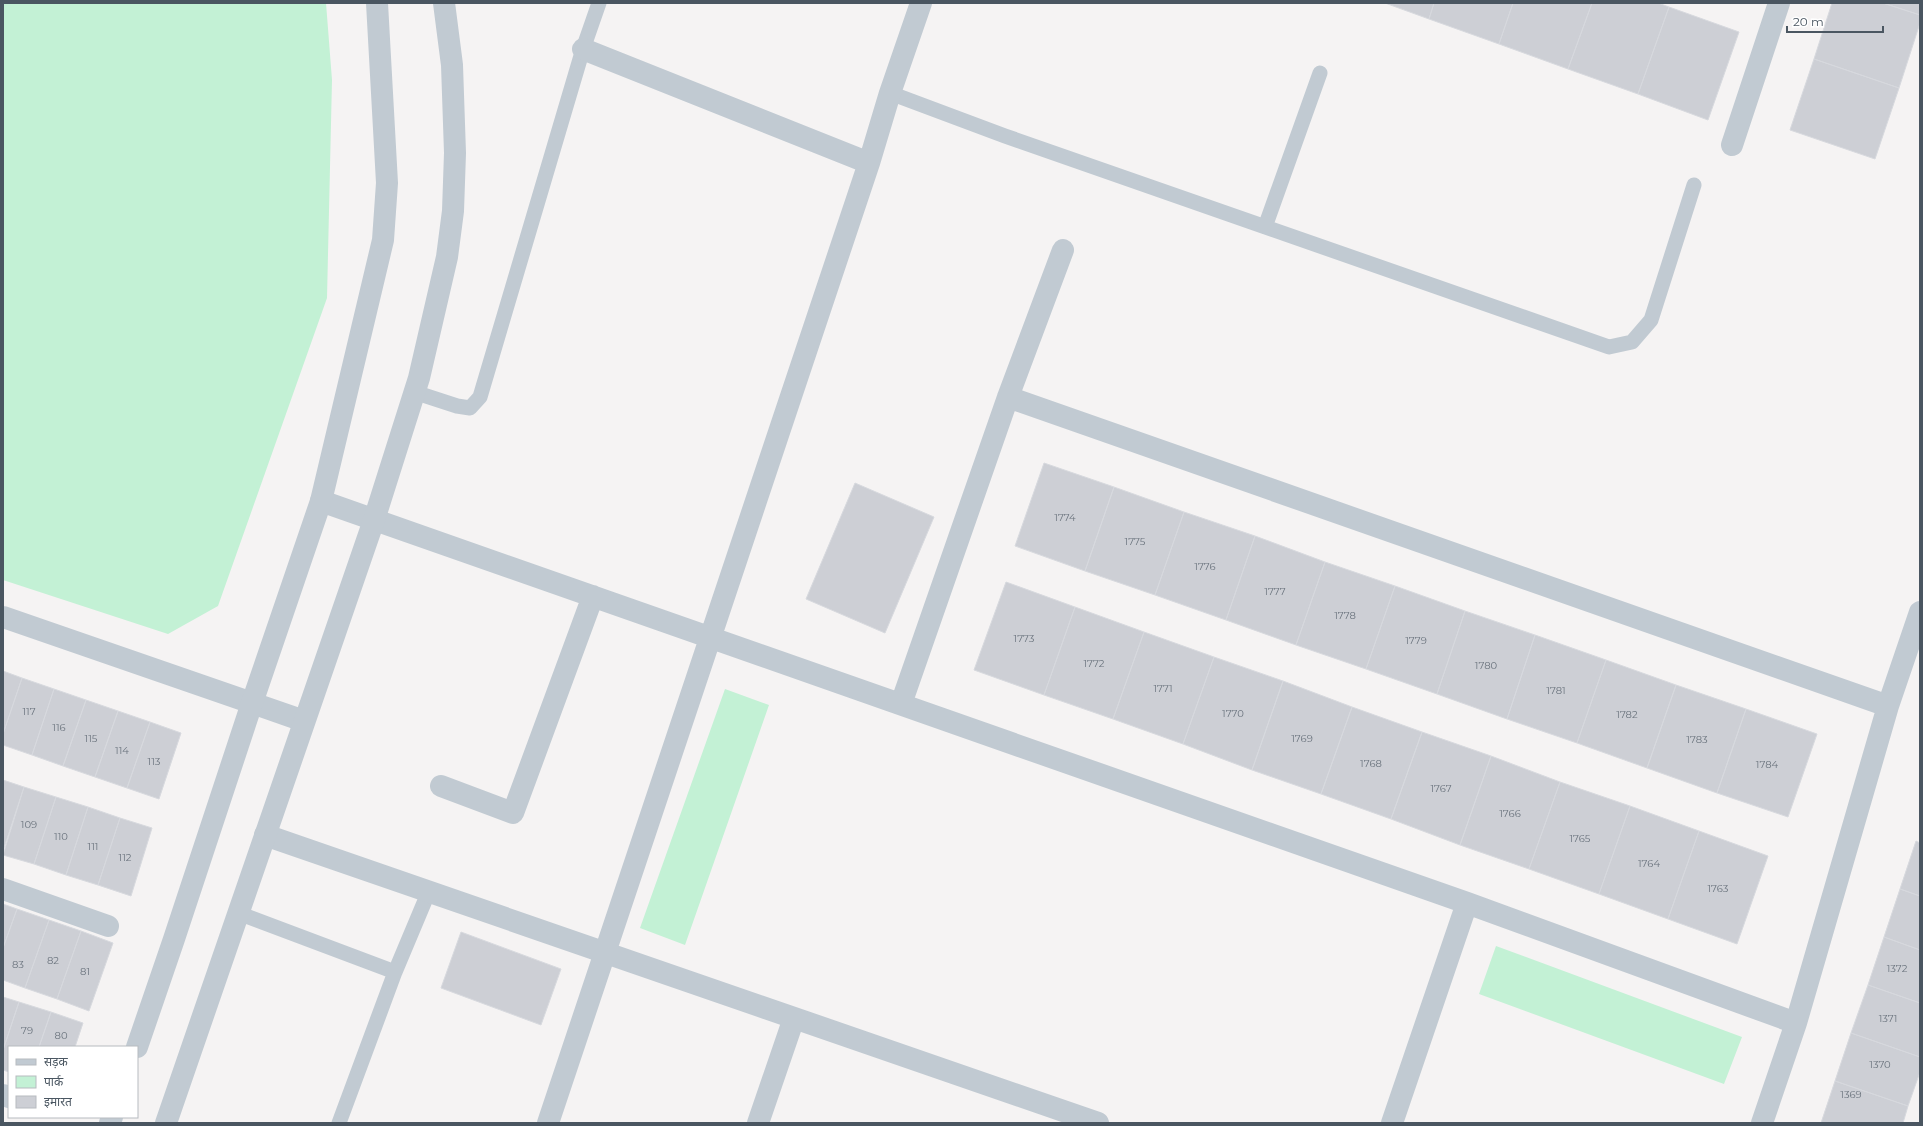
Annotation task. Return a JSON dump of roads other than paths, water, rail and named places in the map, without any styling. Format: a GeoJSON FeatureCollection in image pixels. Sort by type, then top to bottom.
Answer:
{"type":"FeatureCollection","features":[{"type":"Feature","properties":{"kind":"street"},"geometry":{"type":"LineString","coordinates":[[137,1046],[321,501],[383,240],[387,183],[377,3]]}},
{"type":"Feature","properties":{"kind":"street"},"geometry":{"type":"LineString","coordinates":[[166,1123],[374,520],[414,392],[447,257],[453,211],[455,153],[452,65],[444,3]]}},
{"type":"Feature","properties":{"kind":"street"},"geometry":{"type":"LineString","coordinates":[[548,1123],[869,163],[890,93],[921,3]]}},
{"type":"Feature","properties":{"kind":"street"},"geometry":{"type":"LineString","coordinates":[[1732,144],[1779,3]]}},
{"type":"Feature","properties":{"kind":"street"},"geometry":{"type":"LineString","coordinates":[[583,49],[869,163]]}},
{"type":"Feature","properties":{"kind":"street"},"geometry":{"type":"LineString","coordinates":[[901,704],[1008,397],[1063,250]]}},
{"type":"Feature","properties":{"kind":"street"},"geometry":{"type":"LineString","coordinates":[[1008,397],[1888,706]]}},
{"type":"Feature","properties":{"kind":"street"},"geometry":{"type":"LineString","coordinates":[[321,501],[1467,903],[1796,1023]]}},
{"type":"Feature","properties":{"kind":"street"},"geometry":{"type":"LineString","coordinates":[[441,786],[513,814],[593,596]]}},
{"type":"Feature","properties":{"kind":"street"},"geometry":{"type":"LineString","coordinates":[[1762,1123],[1796,1023],[1888,706],[1920,612]]}},
{"type":"Feature","properties":{"kind":"street"},"geometry":{"type":"LineString","coordinates":[[3,617],[304,721]]}},
{"type":"Feature","properties":{"kind":"street"},"geometry":{"type":"LineString","coordinates":[[265,835],[606,952],[1074,1119],[1098,1123]]}},
{"type":"Feature","properties":{"kind":"street"},"geometry":{"type":"LineString","coordinates":[[3,889],[108,926]]}},
{"type":"Feature","properties":{"kind":"street"},"geometry":{"type":"LineString","coordinates":[[1392,1123],[1467,903]]}},
{"type":"Feature","properties":{"kind":"street"},"geometry":{"type":"LineString","coordinates":[[758,1123],[794,1018]]}},
{"type":"Feature","properties":{"kind":"lane"},"geometry":{"type":"LineString","coordinates":[[414,392],[456,406],[470,408],[480,397],[583,49],[593,4]]}},
{"type":"Feature","properties":{"kind":"lane"},"geometry":{"type":"LineString","coordinates":[[1265,227],[1320,73]]}},
{"type":"Feature","properties":{"kind":"lane"},"geometry":{"type":"LineString","coordinates":[[890,93],[1005,136],[1609,347],[1632,342],[1651,320],[1694,186]]}},
{"type":"Feature","properties":{"kind":"lane"},"geometry":{"type":"LineString","coordinates":[[339,1123],[395,972],[428,891]]}},
{"type":"Feature","properties":{"kind":"lane"},"geometry":{"type":"LineString","coordinates":[[238,913],[395,972]]}}]}
